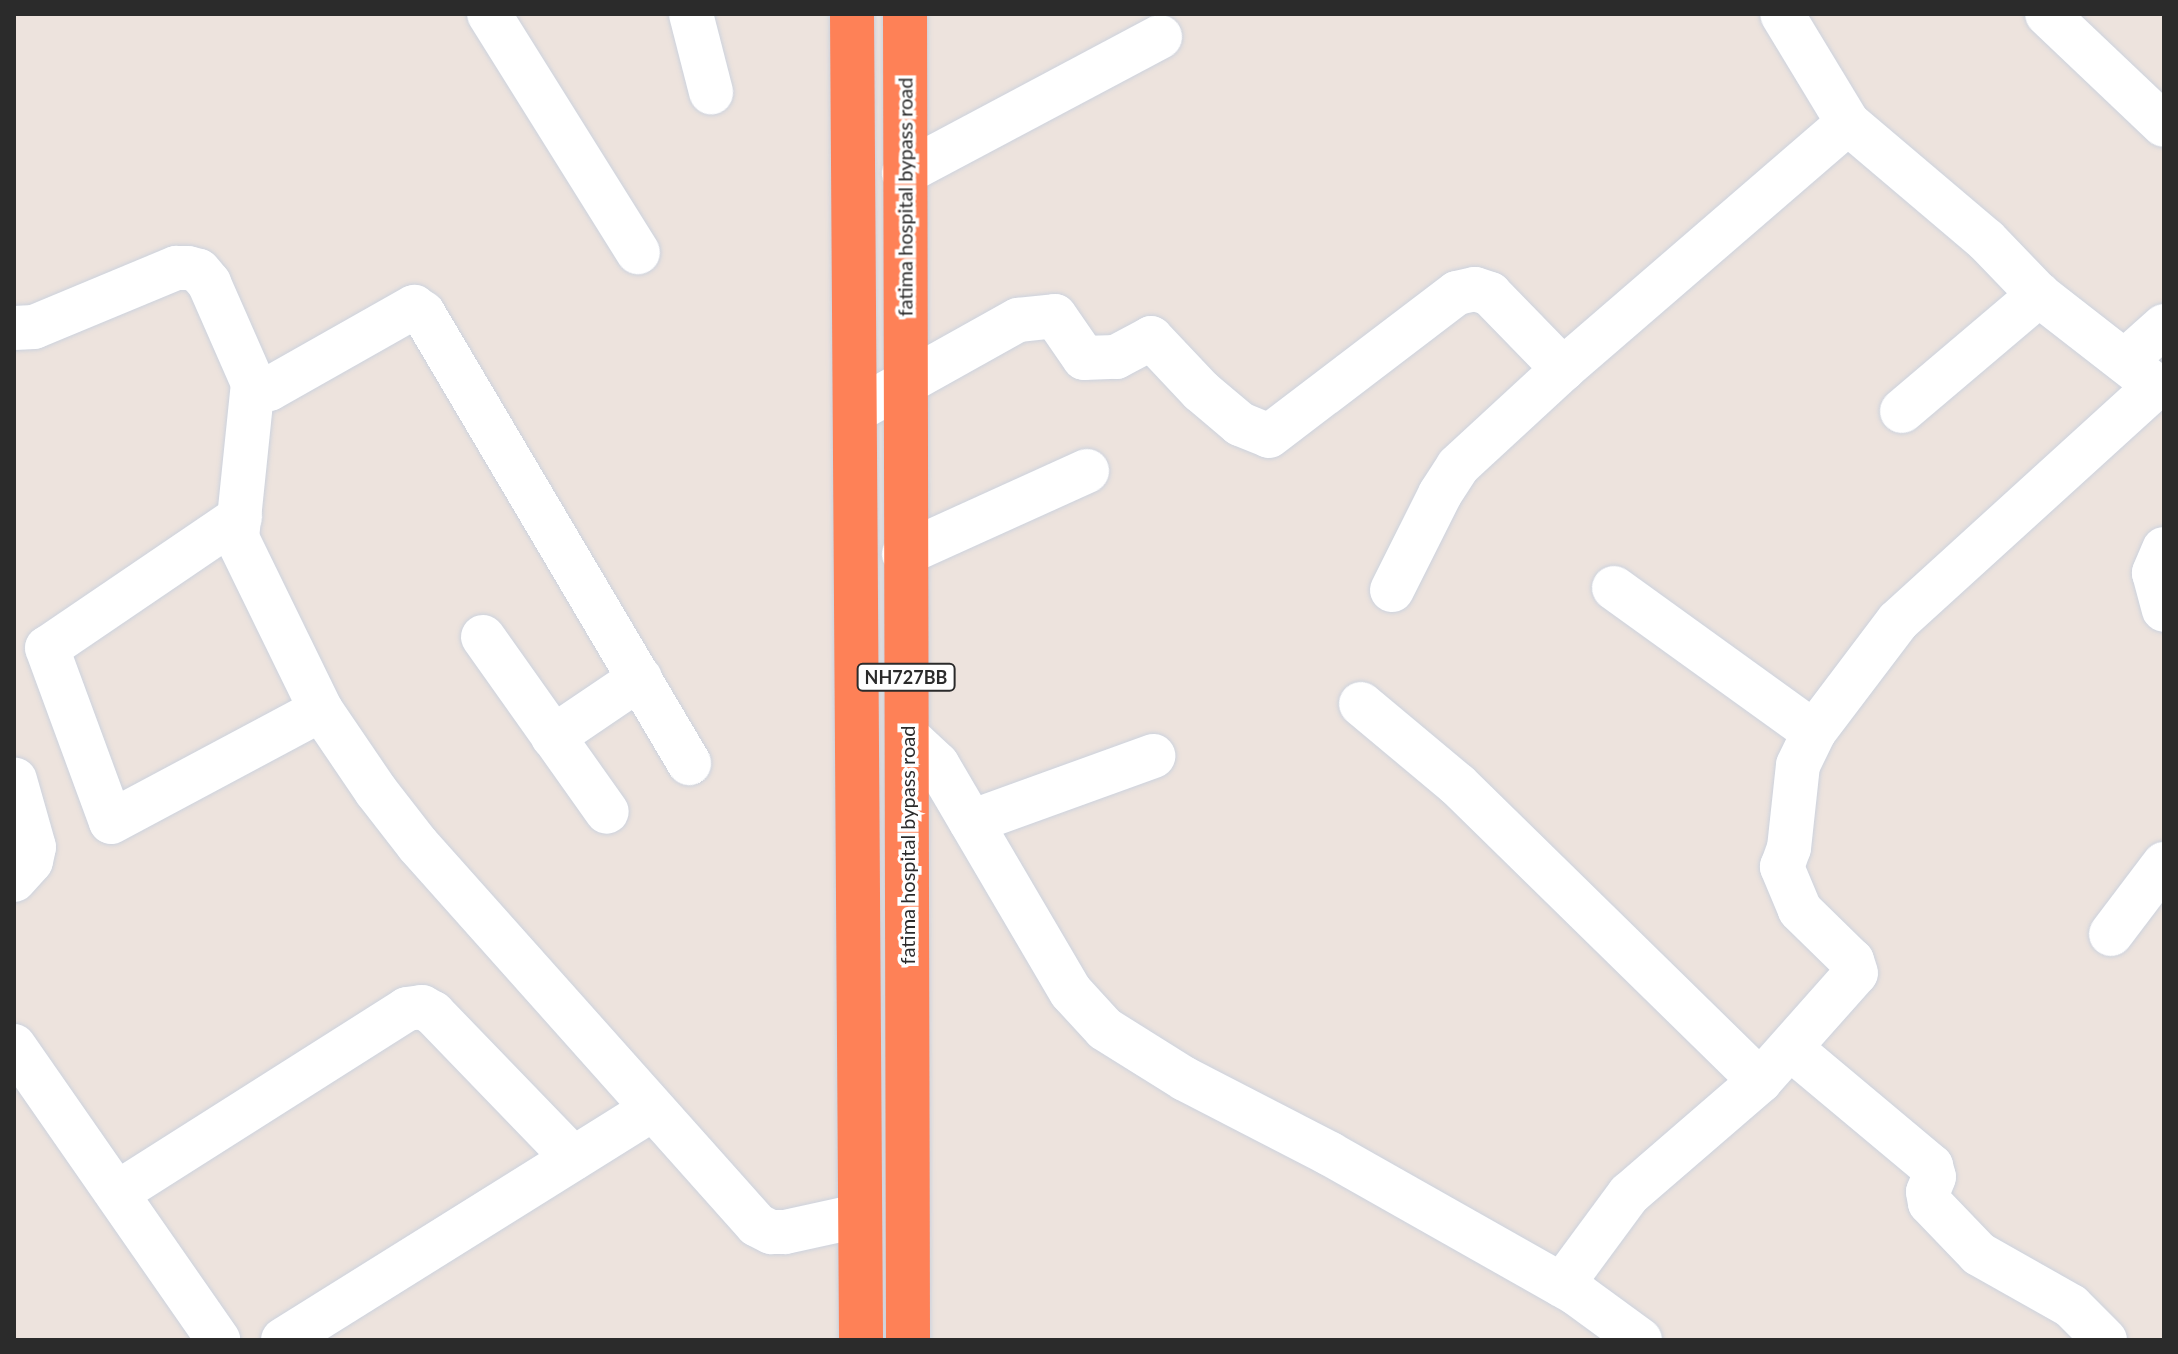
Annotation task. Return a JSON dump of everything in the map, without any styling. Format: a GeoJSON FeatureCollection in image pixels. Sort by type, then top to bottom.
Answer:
{"type":"FeatureCollection","features":[{"type":"Feature","properties":{"kind":"highway","name":"NH727BB"},"geometry":{"type":"LineString","coordinates":[[852,14],[861,1340]]}},
{"type":"Feature","properties":{"kind":"highway","name":"fatima hospital bypass road"},"geometry":{"type":"LineString","coordinates":[[905,14],[908,1340]]}},
{"type":"Feature","properties":{"kind":"street"},"geometry":{"type":"LineString","coordinates":[[489,14],[638,252]]}},
{"type":"Feature","properties":{"kind":"street"},"geometry":{"type":"LineString","coordinates":[[691,14],[711,92]]}},
{"type":"Feature","properties":{"kind":"street"},"geometry":{"type":"LineString","coordinates":[[1782,14],[1848,123],[1986,240],[2039,295],[2149,379]]}},
{"type":"Feature","properties":{"kind":"street"},"geometry":{"type":"LineString","coordinates":[[2047,14],[2164,125]]}},
{"type":"Feature","properties":{"kind":"street"},"geometry":{"type":"LineString","coordinates":[[904,173],[1160,37]]}},
{"type":"Feature","properties":{"kind":"street"},"geometry":{"type":"LineString","coordinates":[[1392,590],[1440,494],[1458,466],[1563,369],[1848,123]]}},
{"type":"Feature","properties":{"kind":"street"},"geometry":{"type":"LineString","coordinates":[[14,328],[34,327],[176,268],[188,268],[199,271],[209,283],[253,383],[259,389],[269,389],[414,307],[423,313],[689,763]]}},
{"type":"Feature","properties":{"kind":"street"},"geometry":{"type":"LineString","coordinates":[[855,411],[1018,320],[1055,316],[1084,358],[1116,357],[1151,338],[1201,391],[1240,424],[1269,436],[1457,293],[1475,289],[1490,294],[1563,369]]}},
{"type":"Feature","properties":{"kind":"street"},"geometry":{"type":"LineString","coordinates":[[1902,411],[2039,295]]}},
{"type":"Feature","properties":{"kind":"street"},"geometry":{"type":"LineString","coordinates":[[1562,1285],[1629,1194],[1760,1081],[1856,973],[1852,961],[1800,910],[1782,867],[1789,848],[1798,765],[1814,732],[1898,621],[2149,379],[2164,326]]}},
{"type":"Feature","properties":{"kind":"street"},"geometry":{"type":"LineString","coordinates":[[253,383],[237,538],[321,710],[418,845],[757,1225],[771,1232],[785,1232],[858,1216]]}},
{"type":"Feature","properties":{"kind":"street"},"geometry":{"type":"LineString","coordinates":[[904,554],[1087,471]]}},
{"type":"Feature","properties":{"kind":"street"},"geometry":{"type":"LineString","coordinates":[[240,517],[47,648],[111,822],[321,710]]}},
{"type":"Feature","properties":{"kind":"street"},"geometry":{"type":"LineString","coordinates":[[2164,549],[2154,573],[2164,610]]}},
{"type":"Feature","properties":{"kind":"street"},"geometry":{"type":"LineString","coordinates":[[1614,588],[1814,732]]}},
{"type":"Feature","properties":{"kind":"street"},"geometry":{"type":"LineString","coordinates":[[483,637],[607,812]]}},
{"type":"Feature","properties":{"kind":"street"},"geometry":{"type":"LineString","coordinates":[[553,737],[640,678]]}},
{"type":"Feature","properties":{"kind":"street"},"geometry":{"type":"LineString","coordinates":[[1361,704],[1469,795],[1760,1081]]}},
{"type":"Feature","properties":{"kind":"street"},"geometry":{"type":"LineString","coordinates":[[908,737],[937,764],[1071,992],[1105,1029],[1185,1079],[1330,1154],[1562,1285],[1640,1340]]}},
{"type":"Feature","properties":{"kind":"street"},"geometry":{"type":"LineString","coordinates":[[971,822],[1153,756]]}},
{"type":"Feature","properties":{"kind":"street"},"geometry":{"type":"LineString","coordinates":[[14,880],[31,861],[34,847],[15,780]]}},
{"type":"Feature","properties":{"kind":"street"},"geometry":{"type":"LineString","coordinates":[[2111,934],[2164,864]]}},
{"type":"Feature","properties":{"kind":"street"},"geometry":{"type":"LineString","coordinates":[[117,1193],[407,1009],[422,1007],[433,1013],[573,1158]]}},
{"type":"Feature","properties":{"kind":"street"},"geometry":{"type":"LineString","coordinates":[[14,1046],[218,1340]]}},
{"type":"Feature","properties":{"kind":"street"},"geometry":{"type":"LineString","coordinates":[[1790,1048],[1931,1166],[1934,1177],[1928,1192],[1930,1203],[1979,1254],[2071,1306],[2105,1340]]}},
{"type":"Feature","properties":{"kind":"street"},"geometry":{"type":"LineString","coordinates":[[283,1340],[652,1109]]}}]}
